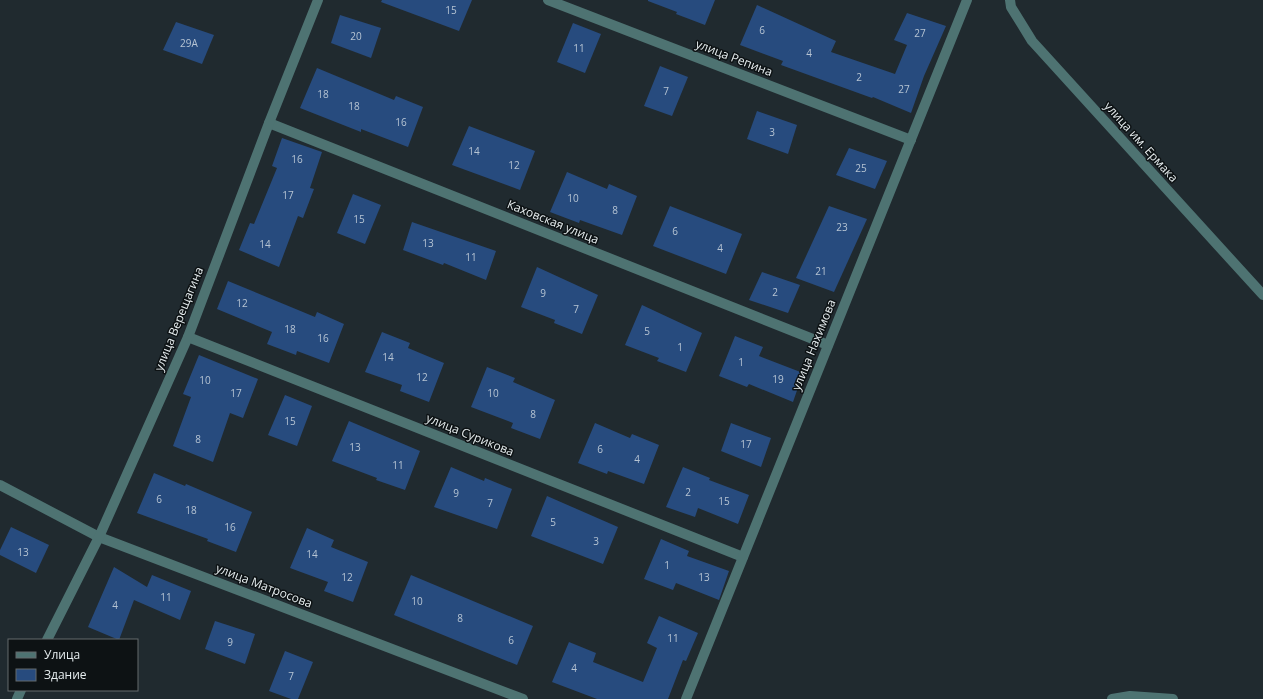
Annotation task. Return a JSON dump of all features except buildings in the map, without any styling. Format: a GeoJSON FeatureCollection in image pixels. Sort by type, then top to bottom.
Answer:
{"type":"FeatureCollection","features":[{"type":"Feature","properties":{"kind":"street","name":"улица Верещагина"},"geometry":{"type":"LineString","coordinates":[[48,639],[99,537],[188,337],[269,122],[318,0]]}},
{"type":"Feature","properties":{"kind":"street","name":"улица Репина"},"geometry":{"type":"LineString","coordinates":[[548,0],[911,140]]}},
{"type":"Feature","properties":{"kind":"street","name":"улица Нахимова"},"geometry":{"type":"LineString","coordinates":[[686,699],[967,0]]}},
{"type":"Feature","properties":{"kind":"street","name":"улица им. Ермака"},"geometry":{"type":"LineString","coordinates":[[1010,0],[1011,7],[1032,41],[1263,295]]}},
{"type":"Feature","properties":{"kind":"street","name":"Каховская улица"},"geometry":{"type":"LineString","coordinates":[[269,122],[828,345]]}},
{"type":"Feature","properties":{"kind":"street","name":"улица Сурикова"},"geometry":{"type":"LineString","coordinates":[[188,337],[743,557]]}},
{"type":"Feature","properties":{"kind":"street","name":"улица Матросова"},"geometry":{"type":"LineString","coordinates":[[0,485],[99,537],[523,699]]}},
{"type":"Feature","properties":{"kind":"street"},"geometry":{"type":"LineString","coordinates":[[1112,699],[1130,696],[1173,699]]}}]}
